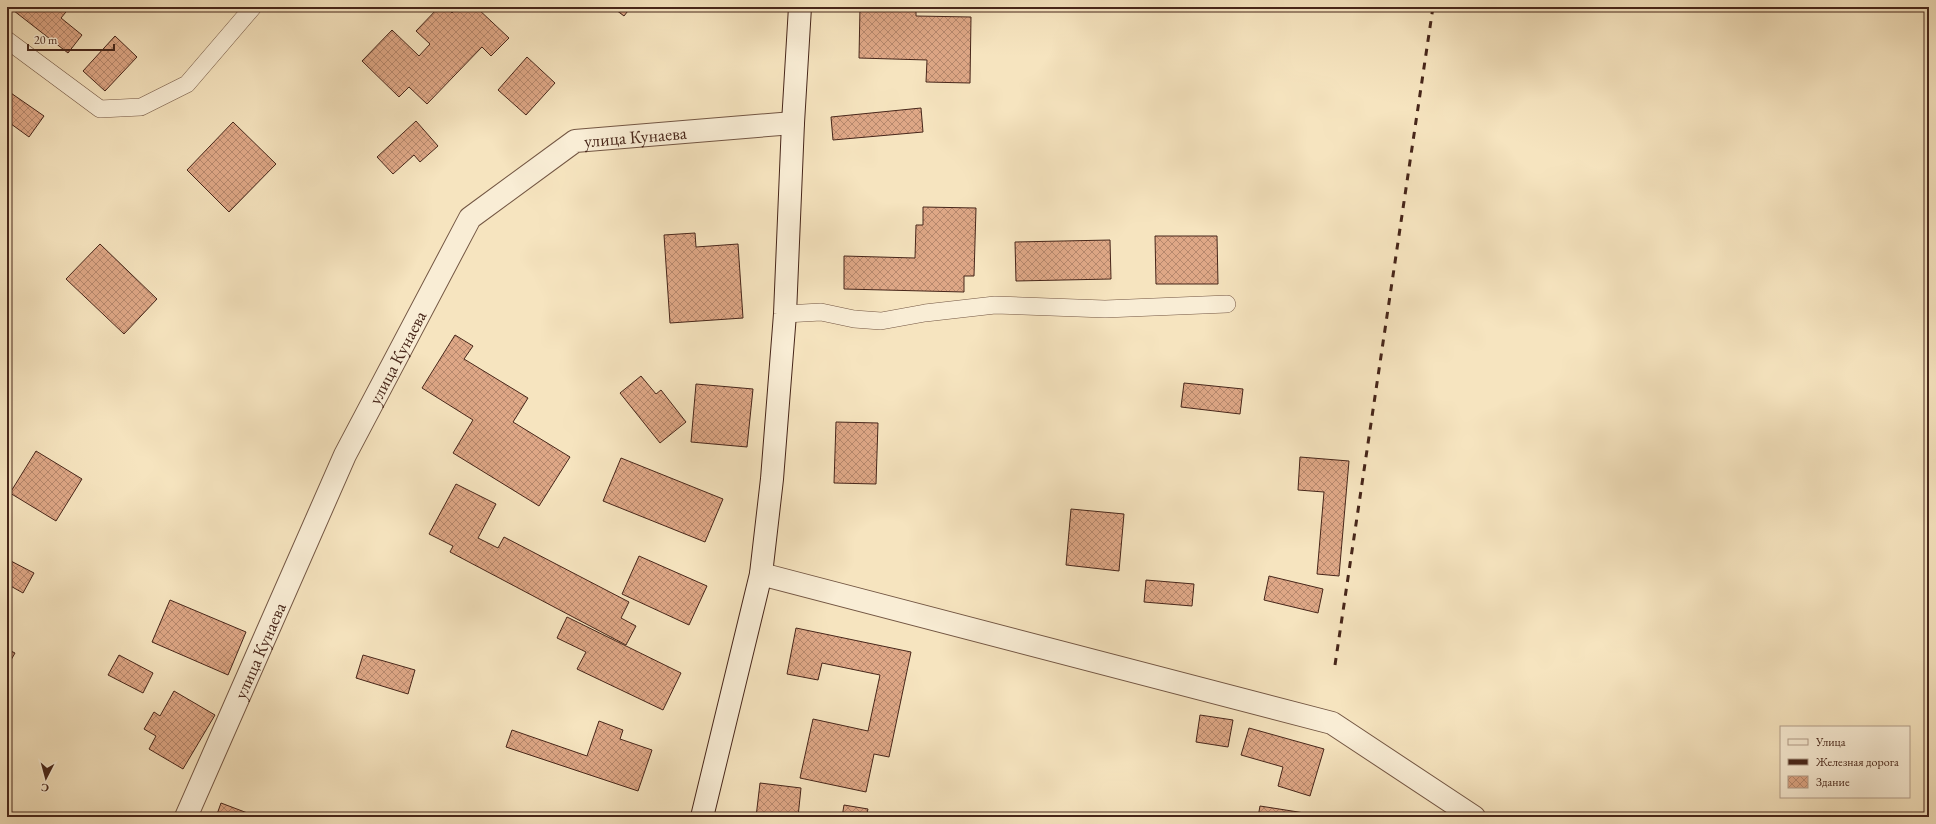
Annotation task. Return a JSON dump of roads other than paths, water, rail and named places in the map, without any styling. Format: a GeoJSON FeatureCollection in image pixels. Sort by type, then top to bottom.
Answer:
{"type":"FeatureCollection","features":[{"type":"Feature","properties":{"kind":"street"},"geometry":{"type":"LineString","coordinates":[[702,817],[761,574],[772,479],[785,314],[793,123],[800,7]]}},
{"type":"Feature","properties":{"kind":"street","name":"улица Кунаева"},"geometry":{"type":"LineString","coordinates":[[186,817],[346,455],[470,218],[575,141],[793,123]]}},
{"type":"Feature","properties":{"kind":"street"},"geometry":{"type":"LineString","coordinates":[[761,574],[1332,723],[1474,817]]}},
{"type":"Feature","properties":{"kind":"lane"},"geometry":{"type":"LineString","coordinates":[[7,40],[100,108],[141,107],[187,84],[253,7]]}},
{"type":"Feature","properties":{"kind":"lane"},"geometry":{"type":"LineString","coordinates":[[785,314],[820,312],[854,319],[881,321],[925,313],[995,305],[1105,309],[1227,304]]}},
{"type":"Feature","properties":{"kind":"railway"},"geometry":{"type":"LineString","coordinates":[[1335,665],[1433,7]]}}]}
